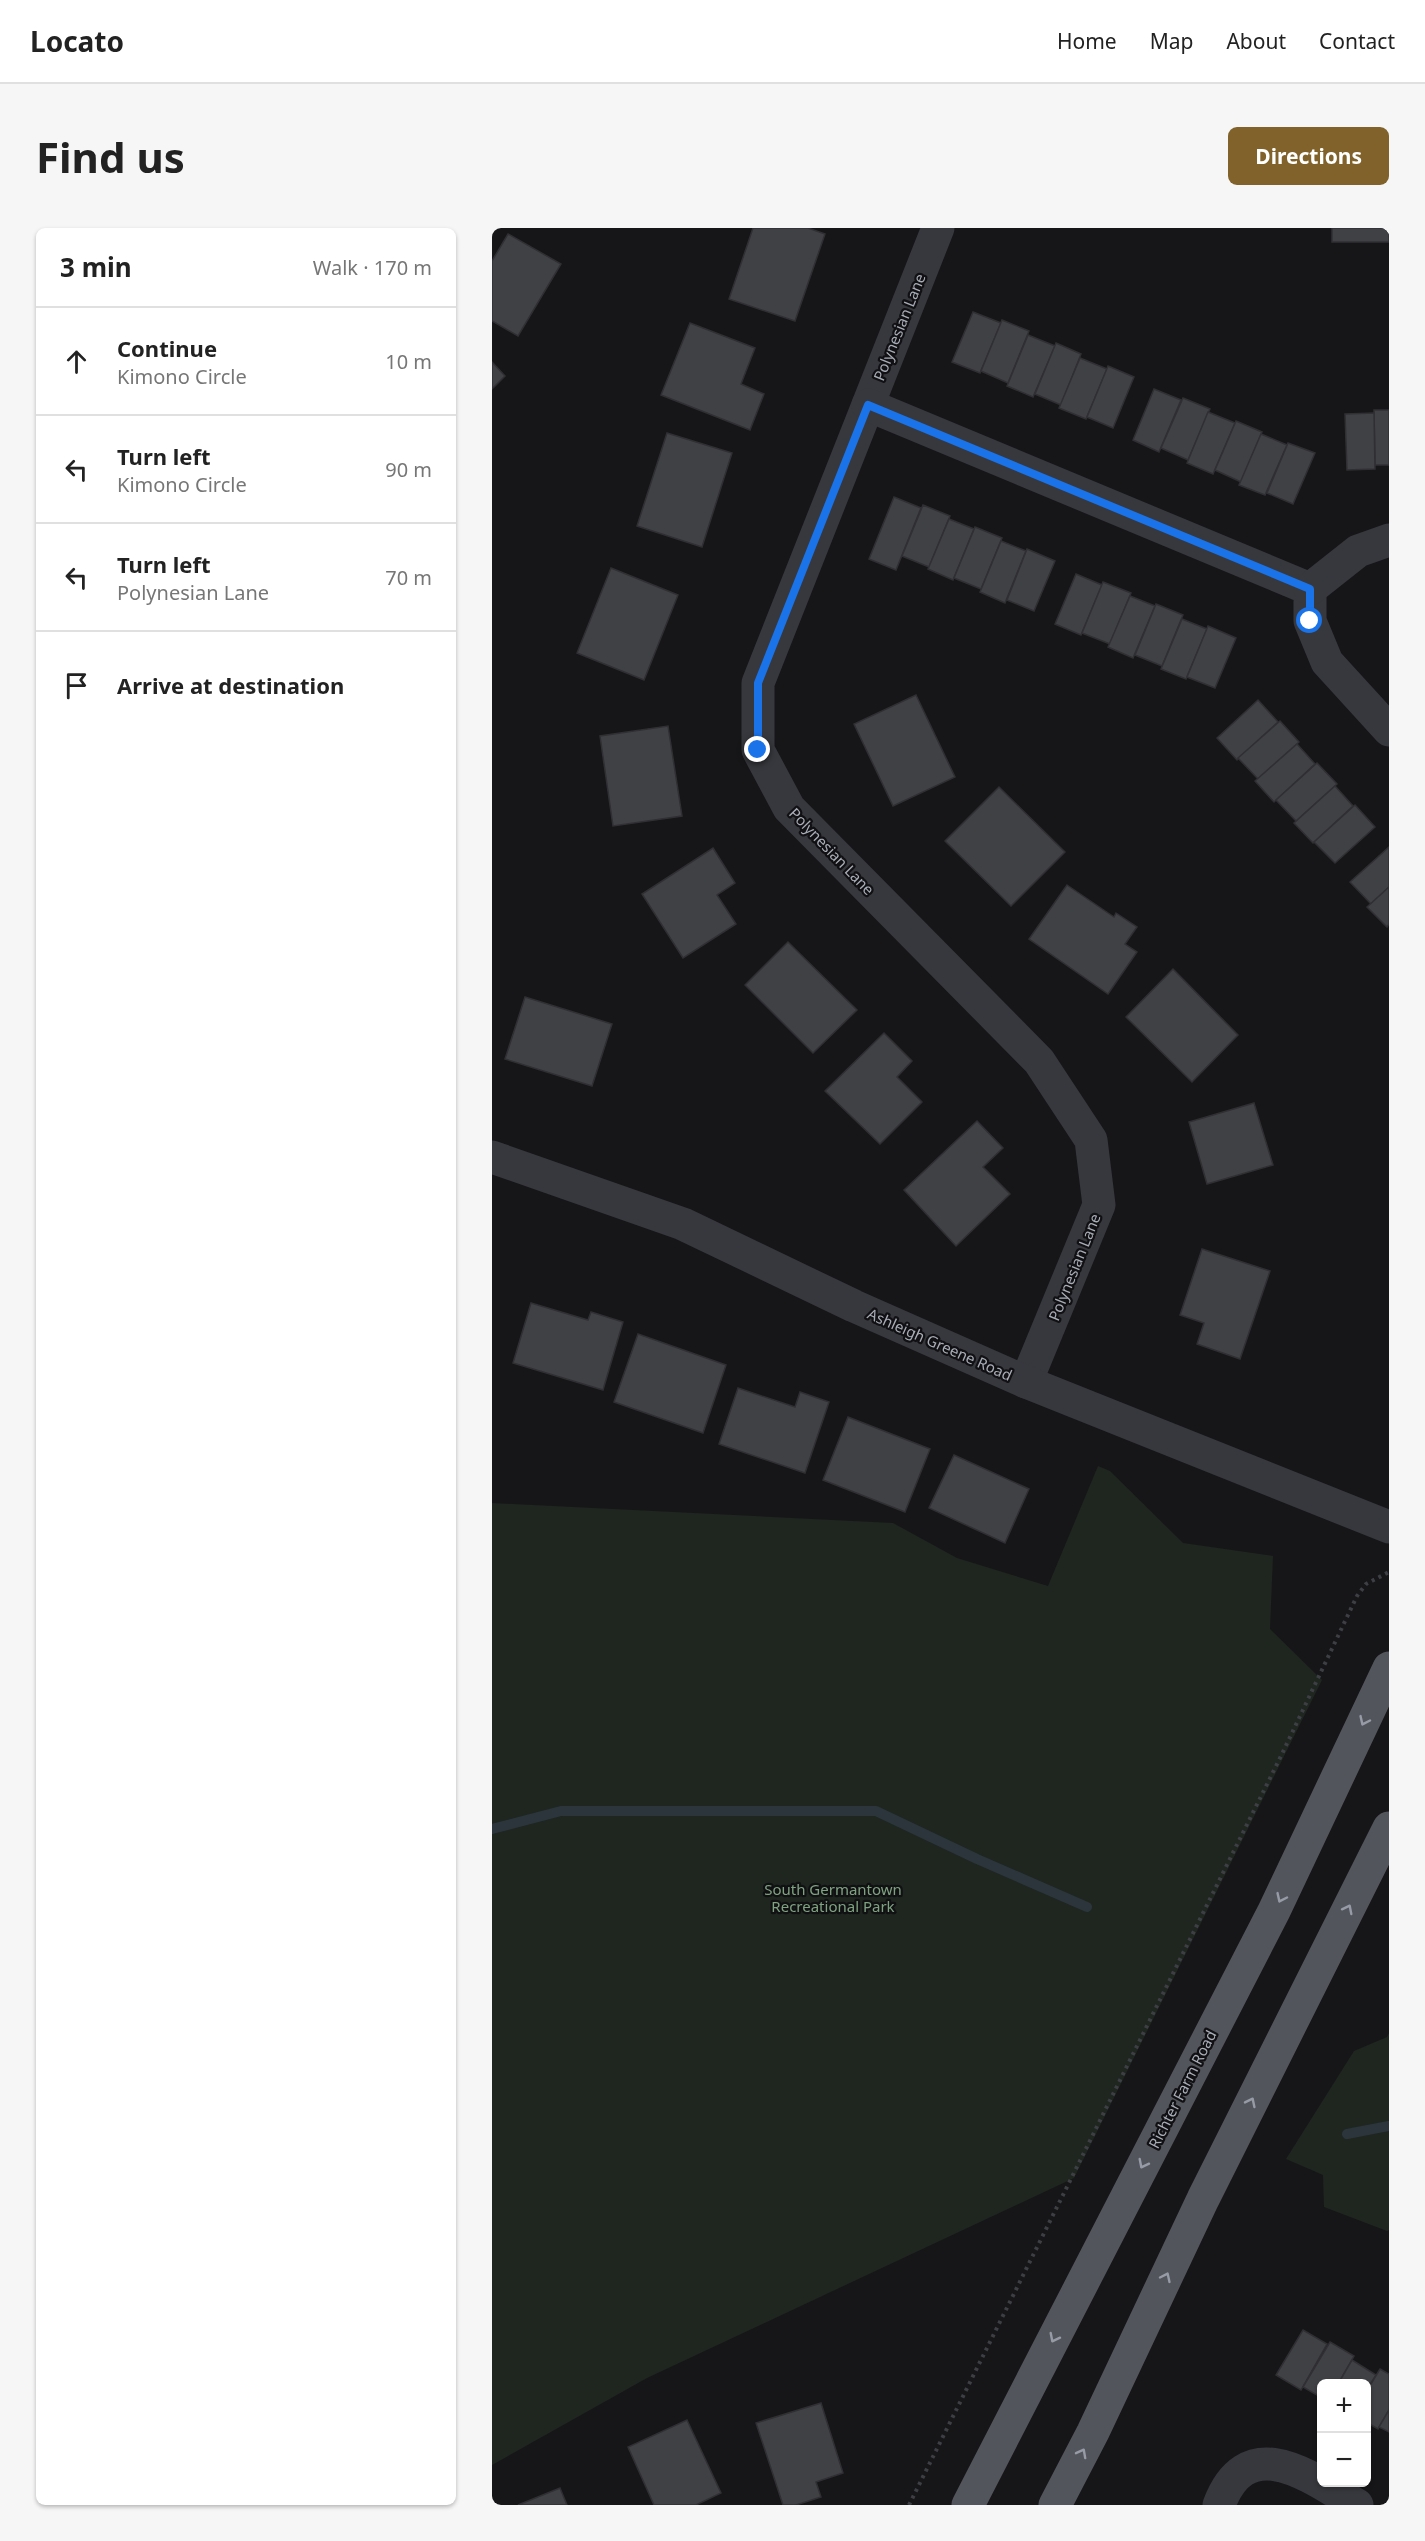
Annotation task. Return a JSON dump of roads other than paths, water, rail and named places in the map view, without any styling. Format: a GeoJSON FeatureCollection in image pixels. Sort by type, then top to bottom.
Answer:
{"type":"FeatureCollection","features":[{"type":"Feature","properties":{"kind":"main road","name":"Richter Farm Road"},"geometry":{"type":"LineString","coordinates":[[968,2505],[1274,1911],[1389,1668]]}},
{"type":"Feature","properties":{"kind":"main road"},"geometry":{"type":"LineString","coordinates":[[1055,2505],[1093,2432],[1230,2146],[1389,1828]]}},
{"type":"Feature","properties":{"kind":"street","name":"Polynesian Lane"},"geometry":{"type":"LineString","coordinates":[[938,228],[758,683],[758,750],[789,808],[1039,1061],[1091,1140],[1099,1205],[1026,1382]]}},
{"type":"Feature","properties":{"kind":"street"},"geometry":{"type":"LineString","coordinates":[[868,405],[1310,589]]}},
{"type":"Feature","properties":{"kind":"street"},"geometry":{"type":"LineString","coordinates":[[1310,589],[1358,551],[1389,540]]}},
{"type":"Feature","properties":{"kind":"street"},"geometry":{"type":"LineString","coordinates":[[1310,589],[1310,621],[1327,662],[1389,730]]}},
{"type":"Feature","properties":{"kind":"street","name":"Ashleigh Greene Road"},"geometry":{"type":"LineString","coordinates":[[492,1157],[683,1224],[854,1306],[1026,1382],[1389,1527]]}},
{"type":"Feature","properties":{"kind":"street"},"geometry":{"type":"LineString","coordinates":[[1219,2505],[1228,2486],[1244,2470],[1262,2464],[1280,2464],[1297,2469],[1357,2505]]}},
{"type":"Feature","properties":{"kind":"waterway"},"geometry":{"type":"LineString","coordinates":[[492,1829],[561,1811],[876,1811],[977,1859],[1087,1907]]}},
{"type":"Feature","properties":{"kind":"waterway"},"geometry":{"type":"LineString","coordinates":[[1347,2134],[1389,2126]]}},
{"type":"Feature","properties":{"kind":"park label","name":"South Germantown Recreational Park"},"geometry":{"type":"Point","coordinates":[833,1898]}}]}
